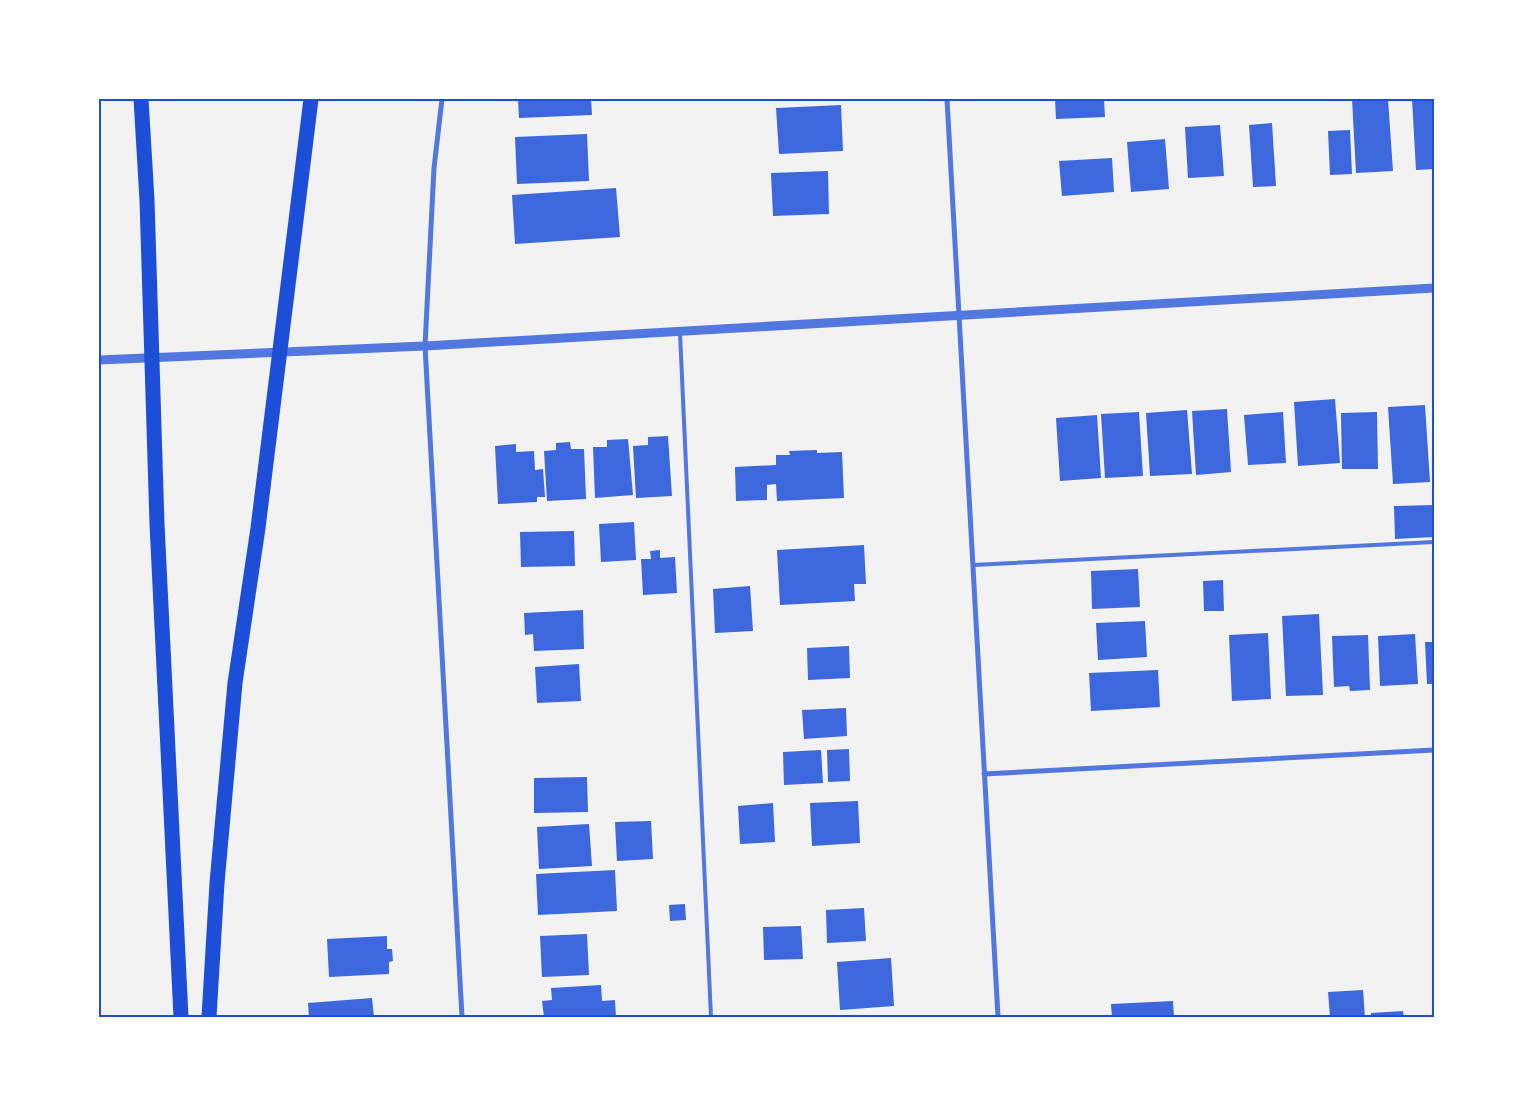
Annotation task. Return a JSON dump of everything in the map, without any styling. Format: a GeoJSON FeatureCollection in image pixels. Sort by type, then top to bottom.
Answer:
{"type":"FeatureCollection","features":[{"type":"Feature","properties":{"kind":"highway"},"geometry":{"type":"LineString","coordinates":[[141,99],[147,200],[158,524],[180,1017]]}},
{"type":"Feature","properties":{"kind":"highway"},"geometry":{"type":"LineString","coordinates":[[209,1017],[216,883],[234,683],[258,528],[311,99]]}},
{"type":"Feature","properties":{"kind":"street"},"geometry":{"type":"LineString","coordinates":[[442,99],[434,168],[425,346],[462,1017]]}},
{"type":"Feature","properties":{"kind":"street"},"geometry":{"type":"LineString","coordinates":[[947,99],[998,1017]]}},
{"type":"Feature","properties":{"kind":"street"},"geometry":{"type":"LineString","coordinates":[[99,360],[425,346],[1434,288]]}},
{"type":"Feature","properties":{"kind":"street"},"geometry":{"type":"LineString","coordinates":[[984,774],[1434,750]]}},
{"type":"Feature","properties":{"kind":"lane"},"geometry":{"type":"LineString","coordinates":[[680,332],[711,1017]]}},
{"type":"Feature","properties":{"kind":"lane"},"geometry":{"type":"LineString","coordinates":[[973,565],[1434,542]]}},
{"type":"Feature","properties":{"kind":"building"},"geometry":{"type":"Polygon","coordinates":[[[518,99],[591,99],[592,115],[519,118],[518,99]]]}},
{"type":"Feature","properties":{"kind":"building"},"geometry":{"type":"Polygon","coordinates":[[[1055,99],[1104,99],[1105,117],[1056,119],[1055,99]]]}},
{"type":"Feature","properties":{"kind":"building"},"geometry":{"type":"Polygon","coordinates":[[[1352,99],[1388,99],[1393,171],[1356,173],[1352,99]]]}},
{"type":"Feature","properties":{"kind":"building"},"geometry":{"type":"Polygon","coordinates":[[[1412,99],[1434,99],[1434,169],[1416,170],[1412,99]]]}},
{"type":"Feature","properties":{"kind":"building"},"geometry":{"type":"Polygon","coordinates":[[[841,105],[843,151],[779,154],[776,108],[841,105]]]}},
{"type":"Feature","properties":{"kind":"building"},"geometry":{"type":"Polygon","coordinates":[[[1272,123],[1276,186],[1253,187],[1249,125],[1272,123]]]}},
{"type":"Feature","properties":{"kind":"building"},"geometry":{"type":"Polygon","coordinates":[[[1220,125],[1224,176],[1188,178],[1185,127],[1220,125]]]}},
{"type":"Feature","properties":{"kind":"building"},"geometry":{"type":"Polygon","coordinates":[[[1350,130],[1352,174],[1330,175],[1328,131],[1350,130]]]}},
{"type":"Feature","properties":{"kind":"building"},"geometry":{"type":"Polygon","coordinates":[[[587,134],[589,181],[517,184],[515,137],[587,134]]]}},
{"type":"Feature","properties":{"kind":"building"},"geometry":{"type":"Polygon","coordinates":[[[1165,139],[1169,189],[1131,192],[1127,142],[1165,139]]]}},
{"type":"Feature","properties":{"kind":"building"},"geometry":{"type":"Polygon","coordinates":[[[1112,158],[1114,192],[1062,196],[1059,161],[1112,158]]]}},
{"type":"Feature","properties":{"kind":"building"},"geometry":{"type":"Polygon","coordinates":[[[828,171],[829,214],[773,216],[771,173],[828,171]]]}},
{"type":"Feature","properties":{"kind":"building"},"geometry":{"type":"Polygon","coordinates":[[[616,188],[620,237],[515,244],[512,195],[616,188]]]}},
{"type":"Feature","properties":{"kind":"building"},"geometry":{"type":"Polygon","coordinates":[[[1335,399],[1340,463],[1298,466],[1294,402],[1335,399]]]}},
{"type":"Feature","properties":{"kind":"building"},"geometry":{"type":"Polygon","coordinates":[[[1425,405],[1430,482],[1393,484],[1388,407],[1425,405]]]}},
{"type":"Feature","properties":{"kind":"building"},"geometry":{"type":"Polygon","coordinates":[[[1227,409],[1231,472],[1196,475],[1192,411],[1227,409]]]}},
{"type":"Feature","properties":{"kind":"building"},"geometry":{"type":"Polygon","coordinates":[[[1187,410],[1192,474],[1150,476],[1146,413],[1187,410]]]}},
{"type":"Feature","properties":{"kind":"building"},"geometry":{"type":"Polygon","coordinates":[[[1139,412],[1143,476],[1105,478],[1101,414],[1139,412]]]}},
{"type":"Feature","properties":{"kind":"building"},"geometry":{"type":"Polygon","coordinates":[[[1283,412],[1286,463],[1248,465],[1244,415],[1283,412]]]}},
{"type":"Feature","properties":{"kind":"building"},"geometry":{"type":"Polygon","coordinates":[[[1377,412],[1378,469],[1342,469],[1341,413],[1377,412]]]}},
{"type":"Feature","properties":{"kind":"building"},"geometry":{"type":"Polygon","coordinates":[[[1097,415],[1101,478],[1060,481],[1056,418],[1097,415]]]}},
{"type":"Feature","properties":{"kind":"building"},"geometry":{"type":"Polygon","coordinates":[[[668,436],[672,496],[636,498],[633,446],[648,445],[648,437],[668,436]]]}},
{"type":"Feature","properties":{"kind":"building"},"geometry":{"type":"Polygon","coordinates":[[[628,439],[633,495],[595,498],[593,447],[607,447],[607,440],[628,439]]]}},
{"type":"Feature","properties":{"kind":"building"},"geometry":{"type":"Polygon","coordinates":[[[570,442],[571,449],[584,449],[586,499],[547,501],[544,451],[556,450],[556,443],[570,442]]]}},
{"type":"Feature","properties":{"kind":"building"},"geometry":{"type":"Polygon","coordinates":[[[516,444],[516,452],[534,451],[535,470],[543,469],[545,497],[537,497],[537,502],[498,504],[495,446],[516,444]]]}},
{"type":"Feature","properties":{"kind":"building"},"geometry":{"type":"Polygon","coordinates":[[[817,450],[817,453],[842,452],[844,498],[777,501],[776,484],[767,485],[767,500],[736,501],[735,467],[776,465],[776,455],[790,455],[789,451],[817,450]]]}},
{"type":"Feature","properties":{"kind":"building"},"geometry":{"type":"Polygon","coordinates":[[[1434,505],[1434,537],[1395,539],[1394,506],[1434,505]]]}},
{"type":"Feature","properties":{"kind":"building"},"geometry":{"type":"Polygon","coordinates":[[[634,522],[636,560],[601,562],[599,524],[634,522]]]}},
{"type":"Feature","properties":{"kind":"building"},"geometry":{"type":"Polygon","coordinates":[[[574,531],[575,566],[521,567],[520,532],[574,531]]]}},
{"type":"Feature","properties":{"kind":"building"},"geometry":{"type":"Polygon","coordinates":[[[864,545],[866,584],[854,584],[855,601],[780,605],[777,550],[864,545]]]}},
{"type":"Feature","properties":{"kind":"building"},"geometry":{"type":"Polygon","coordinates":[[[660,550],[660,558],[675,557],[677,593],[643,595],[641,559],[651,559],[650,551],[660,550]]]}},
{"type":"Feature","properties":{"kind":"building"},"geometry":{"type":"Polygon","coordinates":[[[1138,569],[1140,607],[1092,609],[1091,571],[1138,569]]]}},
{"type":"Feature","properties":{"kind":"building"},"geometry":{"type":"Polygon","coordinates":[[[1223,580],[1224,611],[1204,611],[1203,581],[1223,580]]]}},
{"type":"Feature","properties":{"kind":"building"},"geometry":{"type":"Polygon","coordinates":[[[750,586],[753,631],[715,633],[713,589],[750,586]]]}},
{"type":"Feature","properties":{"kind":"building"},"geometry":{"type":"Polygon","coordinates":[[[583,610],[584,649],[534,651],[533,634],[525,635],[524,613],[583,610]]]}},
{"type":"Feature","properties":{"kind":"building"},"geometry":{"type":"Polygon","coordinates":[[[1319,614],[1323,695],[1286,696],[1282,616],[1319,614]]]}},
{"type":"Feature","properties":{"kind":"building"},"geometry":{"type":"Polygon","coordinates":[[[1145,621],[1147,657],[1098,660],[1096,623],[1145,621]]]}},
{"type":"Feature","properties":{"kind":"building"},"geometry":{"type":"Polygon","coordinates":[[[1268,633],[1271,699],[1232,701],[1229,635],[1268,633]]]}},
{"type":"Feature","properties":{"kind":"building"},"geometry":{"type":"Polygon","coordinates":[[[1415,634],[1418,684],[1380,686],[1378,636],[1415,634]]]}},
{"type":"Feature","properties":{"kind":"building"},"geometry":{"type":"Polygon","coordinates":[[[1368,635],[1370,690],[1350,691],[1349,686],[1334,687],[1332,636],[1368,635]]]}},
{"type":"Feature","properties":{"kind":"building"},"geometry":{"type":"Polygon","coordinates":[[[1425,642],[1434,642],[1434,684],[1427,684],[1425,642]]]}},
{"type":"Feature","properties":{"kind":"building"},"geometry":{"type":"Polygon","coordinates":[[[849,646],[850,678],[808,680],[807,648],[849,646]]]}},
{"type":"Feature","properties":{"kind":"building"},"geometry":{"type":"Polygon","coordinates":[[[579,664],[581,701],[537,703],[535,667],[579,664]]]}},
{"type":"Feature","properties":{"kind":"building"},"geometry":{"type":"Polygon","coordinates":[[[1158,670],[1160,707],[1091,711],[1089,673],[1158,670]]]}},
{"type":"Feature","properties":{"kind":"building"},"geometry":{"type":"Polygon","coordinates":[[[846,708],[847,736],[804,739],[802,710],[846,708]]]}},
{"type":"Feature","properties":{"kind":"building"},"geometry":{"type":"Polygon","coordinates":[[[849,749],[850,781],[828,782],[827,750],[849,749]]]}},
{"type":"Feature","properties":{"kind":"building"},"geometry":{"type":"Polygon","coordinates":[[[821,750],[823,783],[784,785],[783,752],[821,750]]]}},
{"type":"Feature","properties":{"kind":"building"},"geometry":{"type":"Polygon","coordinates":[[[587,777],[588,812],[534,813],[534,778],[587,777]]]}},
{"type":"Feature","properties":{"kind":"building"},"geometry":{"type":"Polygon","coordinates":[[[858,801],[860,843],[812,846],[810,803],[858,801]]]}},
{"type":"Feature","properties":{"kind":"building"},"geometry":{"type":"Polygon","coordinates":[[[773,803],[775,842],[740,844],[738,806],[773,803]]]}},
{"type":"Feature","properties":{"kind":"building"},"geometry":{"type":"Polygon","coordinates":[[[651,821],[653,859],[617,861],[615,822],[651,821]]]}},
{"type":"Feature","properties":{"kind":"building"},"geometry":{"type":"Polygon","coordinates":[[[589,824],[592,866],[539,869],[537,827],[589,824]]]}},
{"type":"Feature","properties":{"kind":"building"},"geometry":{"type":"Polygon","coordinates":[[[615,870],[617,911],[538,915],[536,874],[615,870]]]}},
{"type":"Feature","properties":{"kind":"building"},"geometry":{"type":"Polygon","coordinates":[[[685,904],[686,920],[670,921],[669,905],[685,904]]]}},
{"type":"Feature","properties":{"kind":"building"},"geometry":{"type":"Polygon","coordinates":[[[864,908],[866,941],[827,943],[826,910],[864,908]]]}},
{"type":"Feature","properties":{"kind":"building"},"geometry":{"type":"Polygon","coordinates":[[[801,926],[803,959],[764,960],[763,927],[801,926]]]}},
{"type":"Feature","properties":{"kind":"building"},"geometry":{"type":"Polygon","coordinates":[[[587,934],[589,975],[542,977],[540,936],[587,934]]]}},
{"type":"Feature","properties":{"kind":"building"},"geometry":{"type":"Polygon","coordinates":[[[387,936],[387,949],[392,949],[393,961],[389,962],[389,974],[329,977],[327,939],[387,936]]]}},
{"type":"Feature","properties":{"kind":"building"},"geometry":{"type":"Polygon","coordinates":[[[891,958],[894,1006],[840,1010],[837,962],[891,958]]]}},
{"type":"Feature","properties":{"kind":"building"},"geometry":{"type":"Polygon","coordinates":[[[601,985],[602,1001],[615,1000],[616,1017],[544,1017],[542,1001],[552,1000],[551,988],[601,985]]]}},
{"type":"Feature","properties":{"kind":"building"},"geometry":{"type":"Polygon","coordinates":[[[1363,990],[1365,1017],[1330,1017],[1328,992],[1363,990]]]}},
{"type":"Feature","properties":{"kind":"building"},"geometry":{"type":"Polygon","coordinates":[[[372,998],[374,1017],[309,1017],[308,1003],[372,998]]]}},
{"type":"Feature","properties":{"kind":"building"},"geometry":{"type":"Polygon","coordinates":[[[1173,1001],[1174,1017],[1112,1017],[1111,1004],[1173,1001]]]}},
{"type":"Feature","properties":{"kind":"building"},"geometry":{"type":"Polygon","coordinates":[[[1403,1011],[1404,1017],[1371,1017],[1371,1013],[1403,1011]]]}}]}
